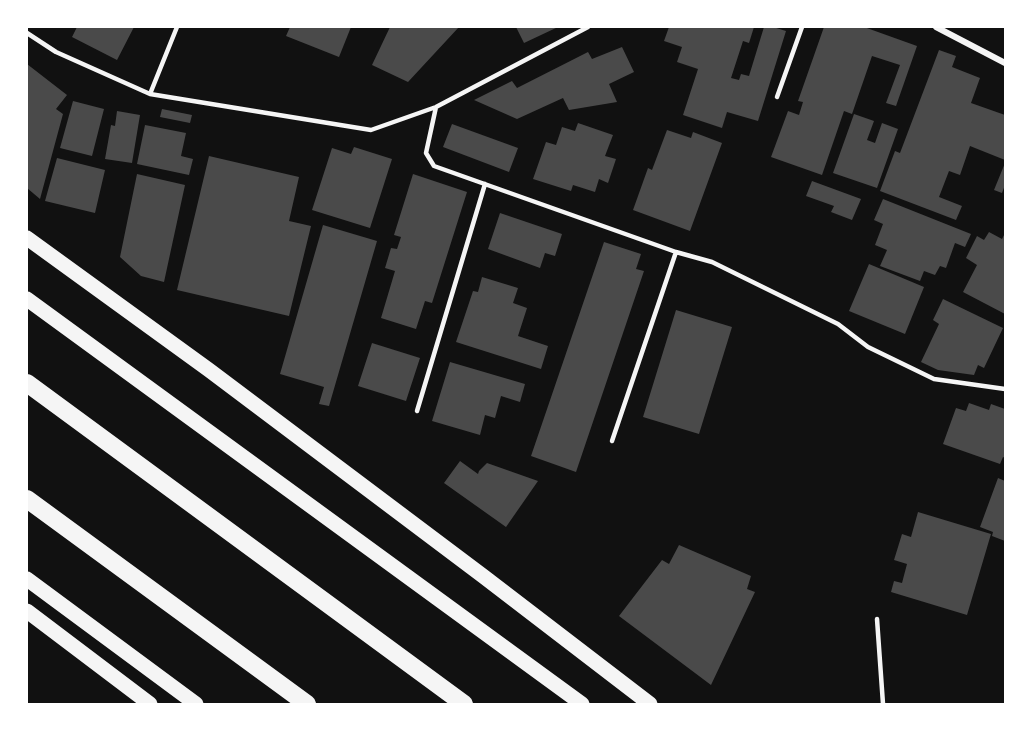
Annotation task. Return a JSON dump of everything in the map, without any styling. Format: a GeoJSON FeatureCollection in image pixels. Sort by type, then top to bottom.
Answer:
{"type":"FeatureCollection","features":[{"type":"Feature","properties":{"kind":"highway"},"geometry":{"type":"LineString","coordinates":[[27,383],[464,704]]}},
{"type":"Feature","properties":{"kind":"highway"},"geometry":{"type":"LineString","coordinates":[[27,499],[307,704]]}},
{"type":"Feature","properties":{"kind":"main road"},"geometry":{"type":"LineString","coordinates":[[27,238],[209,370],[650,704]]}},
{"type":"Feature","properties":{"kind":"main road"},"geometry":{"type":"LineString","coordinates":[[30,301],[582,704]]}},
{"type":"Feature","properties":{"kind":"main road"},"geometry":{"type":"LineString","coordinates":[[27,579],[196,704]]}},
{"type":"Feature","properties":{"kind":"main road"},"geometry":{"type":"LineString","coordinates":[[27,610],[150,704]]}},
{"type":"Feature","properties":{"kind":"street"},"geometry":{"type":"LineString","coordinates":[[936,27],[1005,63]]}},
{"type":"Feature","properties":{"kind":"lane"},"geometry":{"type":"LineString","coordinates":[[150,94],[177,27]]}},
{"type":"Feature","properties":{"kind":"lane"},"geometry":{"type":"LineString","coordinates":[[27,33],[56,52],[150,94],[370,130],[436,107],[588,27]]}},
{"type":"Feature","properties":{"kind":"lane"},"geometry":{"type":"LineString","coordinates":[[777,97],[802,27]]}},
{"type":"Feature","properties":{"kind":"lane"},"geometry":{"type":"LineString","coordinates":[[436,107],[426,153],[434,166],[676,252],[712,262],[838,324],[868,347],[934,379],[1005,389]]}},
{"type":"Feature","properties":{"kind":"lane"},"geometry":{"type":"LineString","coordinates":[[417,411],[485,184]]}},
{"type":"Feature","properties":{"kind":"lane"},"geometry":{"type":"LineString","coordinates":[[612,441],[676,252]]}},
{"type":"Feature","properties":{"kind":"lane"},"geometry":{"type":"LineString","coordinates":[[877,619],[883,704]]}},
{"type":"Feature","properties":{"kind":"building"},"geometry":{"type":"Polygon","coordinates":[[[77,27],[134,27],[117,60],[72,37],[77,27]]]}},
{"type":"Feature","properties":{"kind":"building"},"geometry":{"type":"Polygon","coordinates":[[[290,27],[351,27],[339,57],[286,36],[290,27]]]}},
{"type":"Feature","properties":{"kind":"building"},"geometry":{"type":"Polygon","coordinates":[[[390,27],[459,27],[408,82],[372,65],[390,27]]]}},
{"type":"Feature","properties":{"kind":"building"},"geometry":{"type":"Polygon","coordinates":[[[516,27],[558,27],[524,43],[516,27]]]}},
{"type":"Feature","properties":{"kind":"building"},"geometry":{"type":"Polygon","coordinates":[[[669,27],[754,27],[749,43],[743,41],[731,78],[739,80],[741,74],[749,76],[764,27],[786,31],[758,121],[727,112],[722,128],[683,115],[698,69],[677,62],[682,47],[664,41],[669,27]]]}},
{"type":"Feature","properties":{"kind":"building"},"geometry":{"type":"Polygon","coordinates":[[[824,27],[864,27],[917,46],[896,106],[886,103],[900,65],[872,56],[852,114],[844,111],[822,175],[771,157],[788,111],[799,115],[803,102],[798,101],[824,27]]]}},
{"type":"Feature","properties":{"kind":"building"},"geometry":{"type":"Polygon","coordinates":[[[622,47],[634,72],[609,84],[617,102],[569,110],[563,98],[517,119],[474,100],[512,81],[517,88],[588,52],[592,59],[622,47]]]}},
{"type":"Feature","properties":{"kind":"building"},"geometry":{"type":"Polygon","coordinates":[[[939,50],[956,56],[952,67],[980,78],[971,103],[1005,115],[1005,160],[970,146],[960,175],[949,171],[939,197],[962,206],[956,220],[880,191],[895,151],[900,153],[939,50]]]}},
{"type":"Feature","properties":{"kind":"building"},"geometry":{"type":"Polygon","coordinates":[[[27,64],[67,95],[56,109],[63,114],[40,199],[27,188],[27,64]]]}},
{"type":"Feature","properties":{"kind":"building"},"geometry":{"type":"Polygon","coordinates":[[[73,101],[104,109],[92,156],[60,148],[73,101]]]}},
{"type":"Feature","properties":{"kind":"building"},"geometry":{"type":"Polygon","coordinates":[[[162,109],[192,115],[190,123],[160,117],[162,109]]]}},
{"type":"Feature","properties":{"kind":"building"},"geometry":{"type":"Polygon","coordinates":[[[117,111],[140,115],[132,163],[105,159],[111,125],[115,126],[117,111]]]}},
{"type":"Feature","properties":{"kind":"building"},"geometry":{"type":"Polygon","coordinates":[[[854,114],[874,121],[867,140],[875,143],[882,123],[898,129],[877,188],[833,173],[854,114]]]}},
{"type":"Feature","properties":{"kind":"building"},"geometry":{"type":"Polygon","coordinates":[[[578,123],[613,135],[605,156],[616,159],[608,183],[599,179],[595,192],[573,185],[571,191],[533,179],[546,142],[556,145],[562,127],[575,131],[578,123]]]}},
{"type":"Feature","properties":{"kind":"building"},"geometry":{"type":"Polygon","coordinates":[[[452,124],[518,148],[509,172],[443,147],[452,124]]]}},
{"type":"Feature","properties":{"kind":"building"},"geometry":{"type":"Polygon","coordinates":[[[145,125],[186,133],[181,156],[193,159],[189,175],[137,164],[145,125]]]}},
{"type":"Feature","properties":{"kind":"building"},"geometry":{"type":"Polygon","coordinates":[[[667,130],[691,138],[693,132],[722,143],[690,231],[633,210],[648,168],[652,170],[667,130]]]}},
{"type":"Feature","properties":{"kind":"building"},"geometry":{"type":"Polygon","coordinates":[[[354,147],[392,159],[370,228],[312,210],[332,148],[351,154],[354,147]]]}},
{"type":"Feature","properties":{"kind":"building"},"geometry":{"type":"Polygon","coordinates":[[[209,156],[299,177],[289,221],[311,226],[289,316],[177,290],[209,156]]]}},
{"type":"Feature","properties":{"kind":"building"},"geometry":{"type":"Polygon","coordinates":[[[57,158],[105,170],[95,213],[45,201],[57,158]]]}},
{"type":"Feature","properties":{"kind":"building"},"geometry":{"type":"Polygon","coordinates":[[[1005,163],[1005,185],[1002,193],[994,190],[1005,163]]]}},
{"type":"Feature","properties":{"kind":"building"},"geometry":{"type":"Polygon","coordinates":[[[137,174],[185,185],[164,282],[141,276],[120,257],[137,174]]]}},
{"type":"Feature","properties":{"kind":"building"},"geometry":{"type":"Polygon","coordinates":[[[413,174],[467,192],[432,303],[425,301],[416,329],[381,318],[395,271],[385,268],[391,248],[397,249],[401,237],[394,235],[413,174]]]}},
{"type":"Feature","properties":{"kind":"building"},"geometry":{"type":"Polygon","coordinates":[[[812,181],[861,199],[852,220],[831,212],[834,206],[806,196],[812,181]]]}},
{"type":"Feature","properties":{"kind":"building"},"geometry":{"type":"Polygon","coordinates":[[[883,199],[971,234],[965,247],[955,243],[946,268],[940,266],[935,275],[924,271],[920,281],[880,266],[887,250],[875,245],[883,224],[874,220],[883,199]]]}},
{"type":"Feature","properties":{"kind":"building"},"geometry":{"type":"Polygon","coordinates":[[[500,213],[562,234],[555,256],[545,253],[540,268],[488,249],[500,213]]]}},
{"type":"Feature","properties":{"kind":"building"},"geometry":{"type":"Polygon","coordinates":[[[323,225],[377,241],[329,406],[319,404],[324,387],[280,374],[323,225]]]}},
{"type":"Feature","properties":{"kind":"building"},"geometry":{"type":"Polygon","coordinates":[[[989,232],[1002,239],[1005,233],[1005,314],[963,292],[977,265],[966,258],[977,236],[984,240],[989,232]]]}},
{"type":"Feature","properties":{"kind":"building"},"geometry":{"type":"Polygon","coordinates":[[[604,242],[641,254],[636,269],[644,271],[576,472],[531,456],[604,242]]]}},
{"type":"Feature","properties":{"kind":"building"},"geometry":{"type":"Polygon","coordinates":[[[869,264],[924,287],[905,334],[849,311],[869,264]]]}},
{"type":"Feature","properties":{"kind":"building"},"geometry":{"type":"Polygon","coordinates":[[[482,277],[518,288],[513,303],[527,308],[518,336],[548,346],[541,369],[456,342],[473,291],[478,292],[482,277]]]}},
{"type":"Feature","properties":{"kind":"building"},"geometry":{"type":"Polygon","coordinates":[[[943,299],[1003,328],[984,368],[978,365],[974,375],[938,370],[921,362],[939,324],[933,320],[943,299]]]}},
{"type":"Feature","properties":{"kind":"building"},"geometry":{"type":"Polygon","coordinates":[[[676,310],[732,327],[699,434],[643,417],[676,310]]]}},
{"type":"Feature","properties":{"kind":"building"},"geometry":{"type":"Polygon","coordinates":[[[372,343],[420,358],[406,401],[358,386],[372,343]]]}},
{"type":"Feature","properties":{"kind":"building"},"geometry":{"type":"Polygon","coordinates":[[[450,362],[525,384],[520,402],[501,396],[495,418],[485,415],[480,435],[432,421],[450,362]]]}},
{"type":"Feature","properties":{"kind":"building"},"geometry":{"type":"Polygon","coordinates":[[[969,403],[989,410],[991,404],[1005,409],[1005,458],[1003,457],[1000,464],[943,444],[956,408],[966,411],[969,403]]]}},
{"type":"Feature","properties":{"kind":"building"},"geometry":{"type":"Polygon","coordinates":[[[460,461],[478,474],[487,463],[538,481],[506,527],[444,483],[460,461]]]}},
{"type":"Feature","properties":{"kind":"building"},"geometry":{"type":"Polygon","coordinates":[[[998,478],[1005,481],[1005,541],[992,536],[993,532],[980,527],[998,478]]]}},
{"type":"Feature","properties":{"kind":"building"},"geometry":{"type":"Polygon","coordinates":[[[918,512],[991,534],[967,615],[891,592],[894,581],[902,583],[907,564],[894,560],[902,534],[911,537],[918,512]]]}},
{"type":"Feature","properties":{"kind":"building"},"geometry":{"type":"Polygon","coordinates":[[[679,545],[751,576],[747,589],[755,592],[711,685],[619,616],[662,560],[669,564],[679,545]]]}}]}
